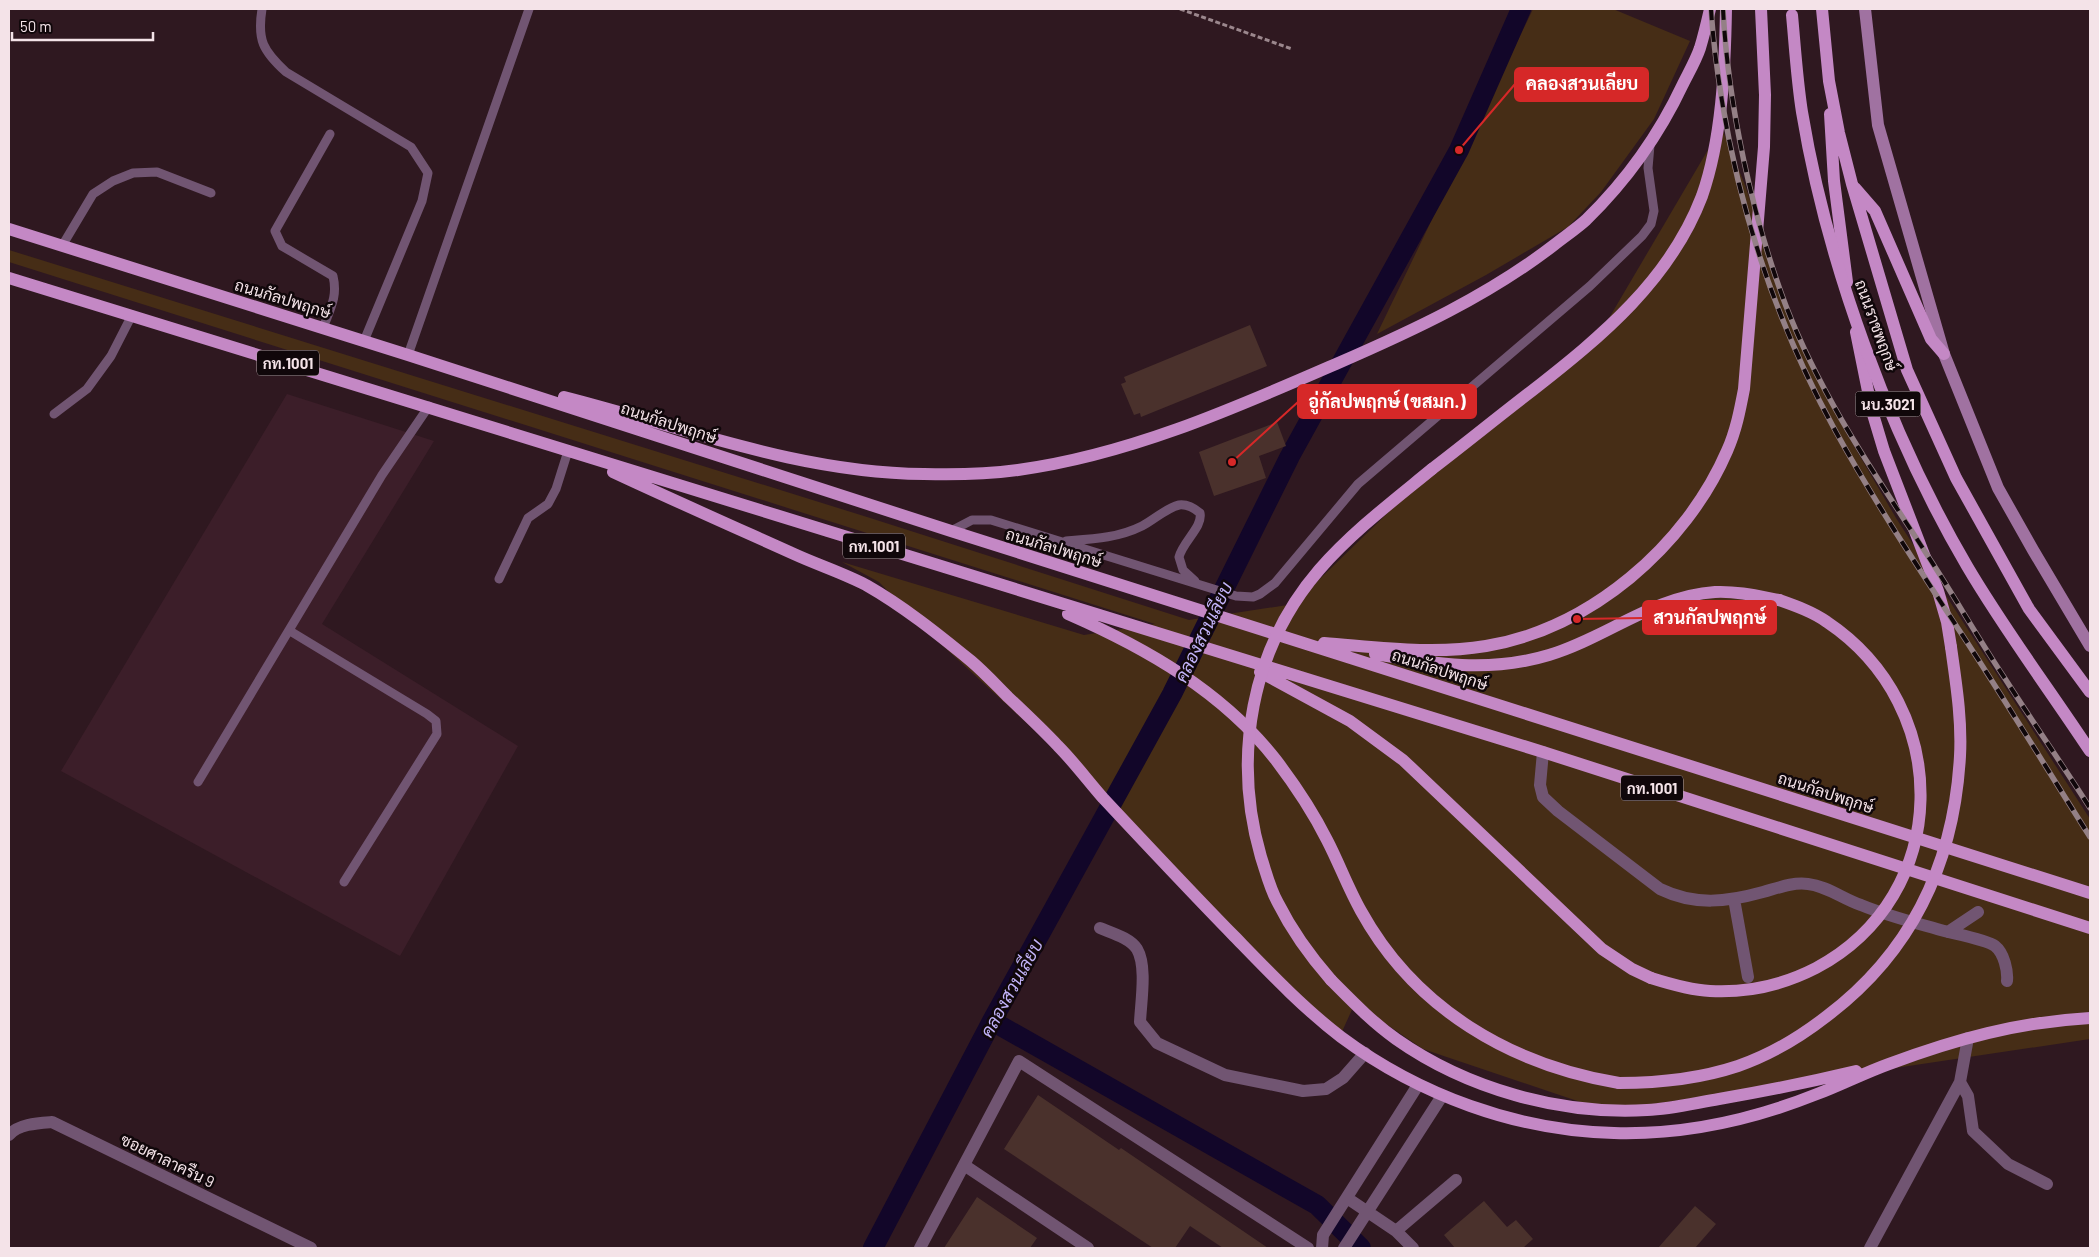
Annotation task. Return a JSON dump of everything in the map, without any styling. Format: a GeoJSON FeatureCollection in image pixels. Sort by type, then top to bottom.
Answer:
{"type":"FeatureCollection","features":[{"type":"Feature","properties":{"kind":"main road"},"geometry":{"type":"LineString","coordinates":[[476,376],[600,406],[808,462],[872,472],[924,474],[1019,470],[1102,452],[1192,423],[1360,354],[1456,309],[1528,265],[1584,221],[1628,175],[1668,115],[1699,50],[1710,9]]}},
{"type":"Feature","properties":{"kind":"main road"},"geometry":{"type":"LineString","coordinates":[[1726,9],[1723,89],[1709,172],[1702,195],[1692,217],[1666,264],[1629,308],[1582,352],[1432,469],[1352,536],[1318,570],[1283,622],[1266,658],[1251,716],[1247,751],[1249,796],[1257,843],[1266,874],[1277,901],[1309,954],[1331,980],[1374,1021],[1396,1039],[1438,1064],[1506,1092],[1569,1106],[1627,1111],[1673,1108],[1781,1088],[1888,1064]]}},
{"type":"Feature","properties":{"kind":"main road"},"geometry":{"type":"LineString","coordinates":[[1304,642],[1424,650],[1454,650],[1509,641],[1533,633],[1582,610],[1619,587],[1657,554],[1696,507],[1728,451],[1738,421],[1744,389],[1764,148],[1765,95],[1761,9]]}},
{"type":"Feature","properties":{"kind":"main road","name":"ถนนราชพฤกษ์"},"geometry":{"type":"LineString","coordinates":[[1822,9],[1829,81],[1852,184],[1907,370],[1956,478],[2029,609],[2090,692]]}},
{"type":"Feature","properties":{"kind":"main road"},"geometry":{"type":"LineString","coordinates":[[1865,9],[1878,125],[1944,354],[1998,488],[2032,550],[2090,646]]}},
{"type":"Feature","properties":{"kind":"main road","name":"ถนนราชพฤกษ์"},"geometry":{"type":"LineString","coordinates":[[1792,12],[1802,111],[1818,188],[1846,288],[1886,399],[1922,480],[1967,566],[1993,608],[2090,751]]}},
{"type":"Feature","properties":{"kind":"main road"},"geometry":{"type":"LineString","coordinates":[[1012,590],[1123,640],[1197,685],[1234,714],[1275,759],[1312,813],[1327,839],[1360,911],[1382,946],[1411,980],[1446,1010],[1481,1036],[1522,1056],[1563,1071],[1588,1078],[1619,1083],[1669,1081],[1738,1066],[1763,1056],[1811,1028],[1860,990],[1894,951],[1916,917],[1938,868],[1952,822],[1958,780],[1960,734],[1959,707],[1951,647],[1938,591],[1884,451],[1863,371],[1850,297],[1834,181],[1829,81]]}},
{"type":"Feature","properties":{"kind":"main road"},"geometry":{"type":"LineString","coordinates":[[1852,184],[1875,212],[1931,339],[1944,354]]}},
{"type":"Feature","properties":{"kind":"main road","name":"ถนนกัลปพฤกษ์"},"geometry":{"type":"LineString","coordinates":[[9,229],[476,376],[951,531],[2090,893]]}},
{"type":"Feature","properties":{"kind":"main road","name":"กท.1001"},"geometry":{"type":"LineString","coordinates":[[9,278],[429,406],[1012,590],[1543,752],[2090,928]]}},
{"type":"Feature","properties":{"kind":"main road"},"geometry":{"type":"LineString","coordinates":[[568,451],[868,586],[913,616],[975,664],[1060,748],[1208,910],[1292,996],[1340,1036],[1365,1053],[1418,1085],[1442,1096],[1489,1112],[1558,1128],[1612,1133],[1652,1133],[1697,1129],[1777,1108],[1816,1095],[1888,1064],[1968,1038],[2016,1026],[2090,1018]]}},
{"type":"Feature","properties":{"kind":"main road"},"geometry":{"type":"LineString","coordinates":[[1233,658],[1322,704],[1375,739],[1430,785],[1602,950],[1632,969],[1651,978],[1700,990],[1743,991],[1776,984],[1809,971],[1841,952],[1870,926],[1896,891],[1913,849],[1921,806],[1920,766],[1916,745],[1902,709],[1876,668],[1854,643],[1828,622],[1812,613],[1779,600],[1735,593],[1693,595],[1649,609],[1571,648],[1547,656],[1498,666],[1472,667],[1444,664],[1304,642]]}},
{"type":"Feature","properties":{"kind":"street"},"geometry":{"type":"LineString","coordinates":[[1543,752],[1540,785],[1543,797],[1558,812],[1660,889],[1676,897],[1689,900],[1720,902],[1793,884],[1809,884],[1832,891],[1860,905],[1994,946],[1998,949],[2008,973],[2007,981]]}},
{"type":"Feature","properties":{"kind":"street"},"geometry":{"type":"LineString","coordinates":[[1734,899],[1748,977]]}},
{"type":"Feature","properties":{"kind":"street"},"geometry":{"type":"LineString","coordinates":[[1948,932],[1978,912]]}},
{"type":"Feature","properties":{"kind":"street"},"geometry":{"type":"LineString","coordinates":[[1100,928],[1123,938],[1136,948],[1143,966],[1140,1022],[1157,1043],[1225,1075],[1303,1091],[1326,1089],[1342,1078],[1365,1053]]}},
{"type":"Feature","properties":{"kind":"street"},"geometry":{"type":"LineString","coordinates":[[1870,1248],[1960,1082],[1968,1038]]}},
{"type":"Feature","properties":{"kind":"street"},"geometry":{"type":"LineString","coordinates":[[920,1248],[1019,1061],[1308,1248]]}},
{"type":"Feature","properties":{"kind":"street"},"geometry":{"type":"LineString","coordinates":[[1960,1082],[1968,1096],[1973,1131],[2008,1164],[2047,1184]]}},
{"type":"Feature","properties":{"kind":"street"},"geometry":{"type":"LineString","coordinates":[[1322,1248],[1323,1235],[1338,1209],[1347,1198],[1418,1085]]}},
{"type":"Feature","properties":{"kind":"street"},"geometry":{"type":"LineString","coordinates":[[1344,1248],[1442,1096]]}},
{"type":"Feature","properties":{"kind":"street","name":"ซอยศาลาครืน 9"},"geometry":{"type":"LineString","coordinates":[[9,1135],[12,1131],[31,1124],[52,1122],[311,1248]]}},
{"type":"Feature","properties":{"kind":"street"},"geometry":{"type":"LineString","coordinates":[[964,1165],[1088,1248]]}},
{"type":"Feature","properties":{"kind":"street"},"geometry":{"type":"LineString","coordinates":[[1396,1231],[1456,1180]]}},
{"type":"Feature","properties":{"kind":"street"},"geometry":{"type":"LineString","coordinates":[[1347,1198],[1396,1231],[1413,1248]]}},
{"type":"Feature","properties":{"kind":"lane"},"geometry":{"type":"LineString","coordinates":[[262,9],[260,36],[268,56],[286,72],[411,147],[428,173],[422,201],[364,341]]}},
{"type":"Feature","properties":{"kind":"lane"},"geometry":{"type":"LineString","coordinates":[[408,355],[529,9]]}},
{"type":"Feature","properties":{"kind":"lane"},"geometry":{"type":"LineString","coordinates":[[323,328],[336,288],[333,276],[282,246],[275,231],[330,134]]}},
{"type":"Feature","properties":{"kind":"lane"},"geometry":{"type":"LineString","coordinates":[[951,531],[972,520],[986,519],[1236,596],[1253,597],[1267,589],[1289,567],[1332,512],[1358,484],[1590,286],[1642,236],[1651,224],[1654,211],[1648,168],[1650,142]]}},
{"type":"Feature","properties":{"kind":"lane"},"geometry":{"type":"LineString","coordinates":[[62,246],[93,194],[113,181],[133,173],[157,172],[211,194]]}},
{"type":"Feature","properties":{"kind":"lane"},"geometry":{"type":"LineString","coordinates":[[54,414],[87,389],[111,356],[132,315]]}},
{"type":"Feature","properties":{"kind":"lane"},"geometry":{"type":"LineString","coordinates":[[198,782],[382,475],[429,406]]}},
{"type":"Feature","properties":{"kind":"lane"},"geometry":{"type":"LineString","coordinates":[[499,579],[528,518],[548,504],[556,488],[568,451]]}},
{"type":"Feature","properties":{"kind":"lane"},"geometry":{"type":"LineString","coordinates":[[1061,541],[1100,539],[1126,533],[1143,526],[1179,505],[1190,506],[1200,513],[1201,519],[1198,526],[1186,540],[1178,557],[1183,570],[1202,585]]}},
{"type":"Feature","properties":{"kind":"lane"},"geometry":{"type":"LineString","coordinates":[[290,631],[436,721],[437,734],[344,882]]}},
{"type":"Feature","properties":{"kind":"path"},"geometry":{"type":"LineString","coordinates":[[1180,9],[1292,49]]}},
{"type":"Feature","properties":{"kind":"shaded area"},"geometry":{"type":"Polygon","coordinates":[[[1533,9],[1613,9],[1690,41],[1654,119],[1601,192],[1568,227],[1486,275],[1377,334],[1533,9]]]}},
{"type":"Feature","properties":{"kind":"shaded area"},"geometry":{"type":"Polygon","coordinates":[[[1720,124],[1745,185],[1792,326],[1844,429],[1896,518],[2090,819],[2090,1039],[1607,1111],[1423,1049],[1355,1003],[1340,1036],[1056,750],[930,634],[879,582],[842,562],[1084,635],[1155,624],[9,262],[9,250],[867,517],[1189,620],[1294,604],[1432,470],[1605,325],[1712,143],[1720,124]]]}},
{"type":"Feature","properties":{"kind":"shaded area"},"geometry":{"type":"Polygon","coordinates":[[[287,394],[434,441],[322,624],[518,746],[400,956],[61,771],[287,394]]]}},
{"type":"Feature","properties":{"kind":"building"},"geometry":{"type":"Polygon","coordinates":[[[1250,325],[1267,366],[1141,417],[1140,413],[1134,415],[1121,384],[1126,382],[1124,377],[1250,325]]]}},
{"type":"Feature","properties":{"kind":"building"},"geometry":{"type":"Polygon","coordinates":[[[1277,422],[1286,446],[1259,456],[1266,478],[1214,496],[1199,452],[1277,422]]]}},
{"type":"Feature","properties":{"kind":"building"},"geometry":{"type":"Polygon","coordinates":[[[1038,1095],[1119,1150],[1121,1148],[1268,1248],[1223,1248],[1190,1226],[1175,1248],[1153,1248],[1064,1189],[1004,1149],[1038,1095]]]}},
{"type":"Feature","properties":{"kind":"building"},"geometry":{"type":"Polygon","coordinates":[[[977,1197],[1037,1238],[1030,1248],[944,1248],[977,1197]]]}},
{"type":"Feature","properties":{"kind":"building"},"geometry":{"type":"Polygon","coordinates":[[[1484,1201],[1507,1227],[1516,1220],[1533,1239],[1523,1248],[1455,1248],[1444,1235],[1484,1201]]]}},
{"type":"Feature","properties":{"kind":"building"},"geometry":{"type":"Polygon","coordinates":[[[1695,1206],[1716,1224],[1695,1248],[1658,1248],[1695,1206]]]}},
{"type":"Feature","properties":{"kind":"waterway","name":"คลองสวนเลียบ"},"geometry":{"type":"LineString","coordinates":[[873,1248],[992,1021],[1172,694],[1290,456],[1459,150],[1521,9]]}},
{"type":"Feature","properties":{"kind":"waterway"},"geometry":{"type":"LineString","coordinates":[[992,1021],[1317,1205],[1361,1248]]}},
{"type":"Feature","properties":{"kind":"railway"},"geometry":{"type":"LineString","coordinates":[[1711,9],[1722,101],[1740,187],[1751,230],[1765,271],[1797,353],[1836,432],[1866,483],[2090,837]]}},
{"type":"Feature","properties":{"kind":"railway"},"geometry":{"type":"LineString","coordinates":[[1723,9],[1730,83],[1752,198],[1774,271],[1801,341],[1817,375],[1854,440],[1995,663],[2090,808]]}},
{"type":"Feature","properties":{"kind":"place","name":"คลองสวนเลียบ"},"geometry":{"type":"Point","coordinates":[1459,150]}},
{"type":"Feature","properties":{"kind":"place","name":"อู่กัลปพฤกษ์ (ขสมก.)"},"geometry":{"type":"Point","coordinates":[1232,462]}},
{"type":"Feature","properties":{"kind":"place","name":"สวนกัลปพฤกษ์"},"geometry":{"type":"Point","coordinates":[1577,619]}}]}
